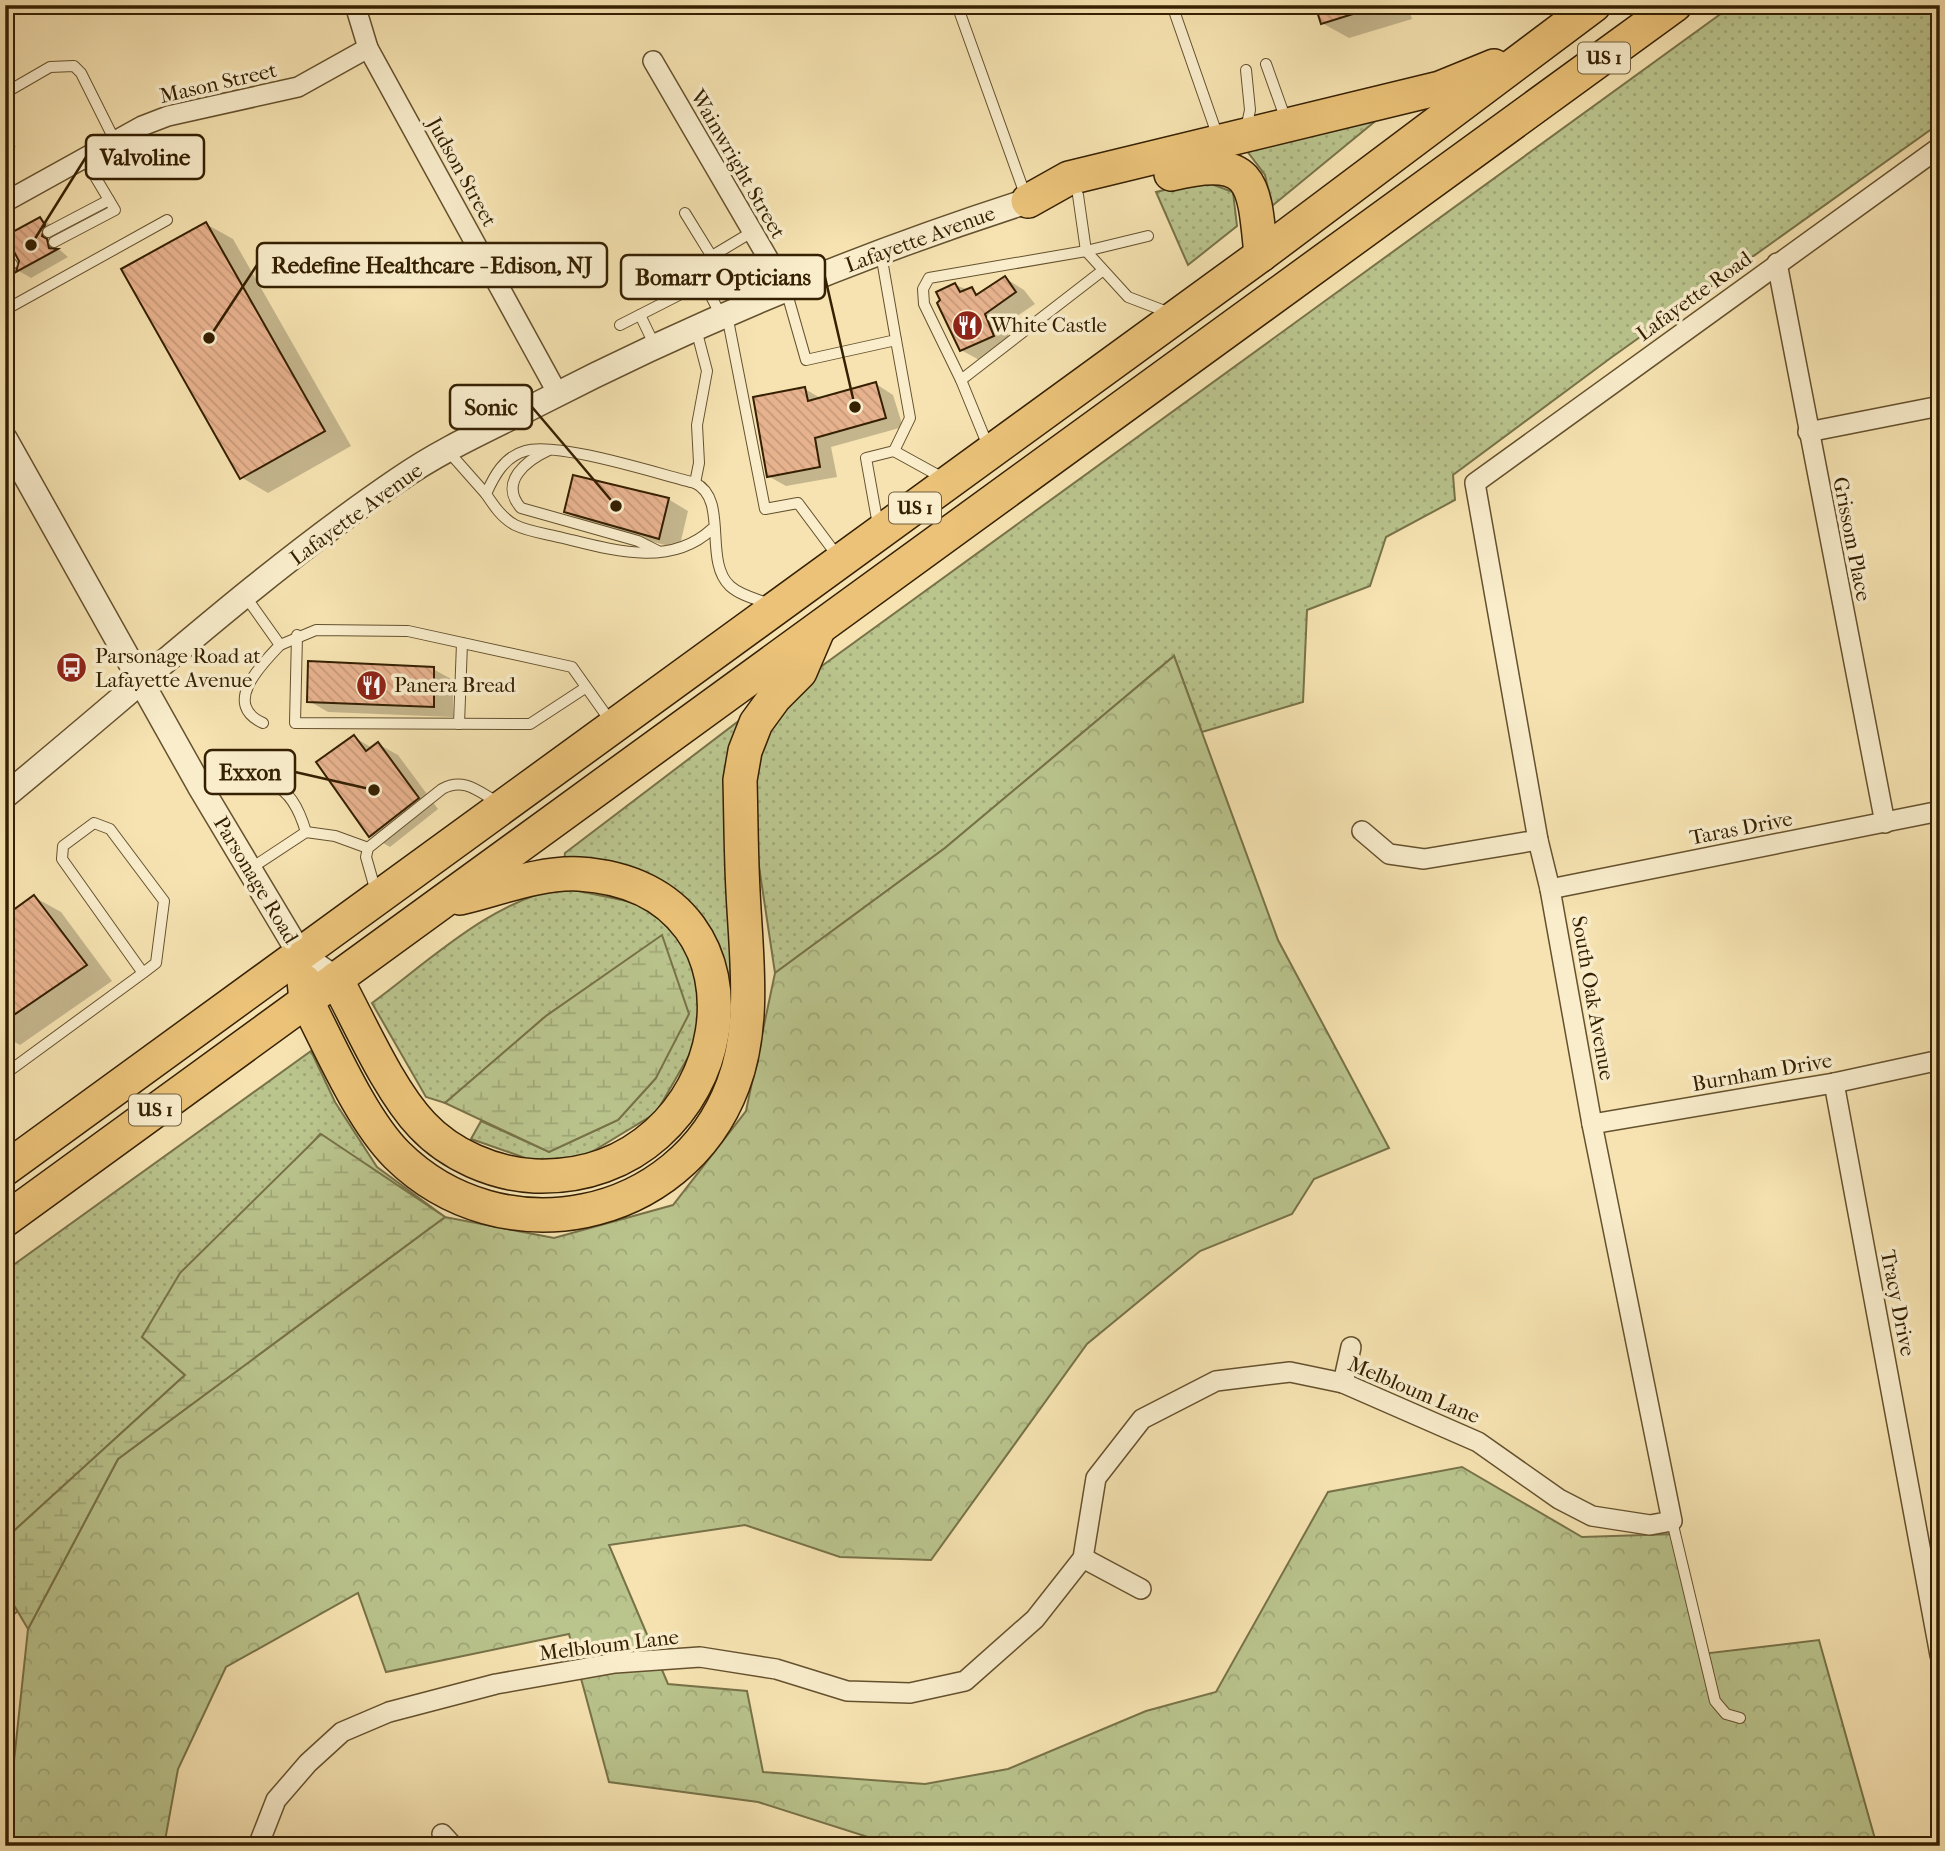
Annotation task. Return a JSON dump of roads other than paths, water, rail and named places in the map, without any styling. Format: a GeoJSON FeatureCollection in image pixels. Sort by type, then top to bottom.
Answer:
{"type":"FeatureCollection","features":[{"type":"Feature","properties":{"kind":"highway","name":"US 1"},"geometry":{"type":"LineString","coordinates":[[5,1169],[1178,316],[1594,5]]}},
{"type":"Feature","properties":{"kind":"highway","name":"US 1"},"geometry":{"type":"LineString","coordinates":[[5,1220],[1675,5]]}},
{"type":"Feature","properties":{"kind":"highway"},"geometry":{"type":"LineString","coordinates":[[1028,201],[1069,178],[1440,88],[1525,56]]}},
{"type":"Feature","properties":{"kind":"highway"},"geometry":{"type":"LineString","coordinates":[[1028,201],[1078,195],[1206,166],[1229,167],[1245,179],[1253,193],[1261,255]]}},
{"type":"Feature","properties":{"kind":"highway"},"geometry":{"type":"LineString","coordinates":[[300,954],[306,1000],[377,1132],[397,1155],[444,1189],[477,1205],[507,1212],[567,1216],[634,1195],[684,1160],[706,1136],[733,1085],[742,1057],[747,981],[740,780],[745,751],[756,723],[775,697],[800,672],[819,628]]}},
{"type":"Feature","properties":{"kind":"highway"},"geometry":{"type":"LineString","coordinates":[[336,979],[405,1104],[422,1125],[443,1143],[488,1167],[520,1175],[550,1176],[581,1172],[613,1162],[634,1151],[678,1112],[694,1089],[706,1061],[714,1035],[716,1012],[714,986],[704,953],[682,920],[639,889],[578,874],[538,878],[441,903]]}},
{"type":"Feature","properties":{"kind":"street","name":"Judson Street"},"geometry":{"type":"LineString","coordinates":[[355,5],[368,48],[558,394]]}},
{"type":"Feature","properties":{"kind":"street","name":"Mason Street"},"geometry":{"type":"LineString","coordinates":[[5,202],[115,141],[168,116],[298,87],[368,48]]}},
{"type":"Feature","properties":{"kind":"street","name":"Wainwright Street"},"geometry":{"type":"LineString","coordinates":[[653,61],[786,289]]}},
{"type":"Feature","properties":{"kind":"street","name":"Lafayette Road"},"geometry":{"type":"LineString","coordinates":[[1475,483],[1940,147]]}},
{"type":"Feature","properties":{"kind":"street","name":"Lafayette Avenue"},"geometry":{"type":"LineString","coordinates":[[5,796],[246,597],[400,478],[558,394],[724,315],[880,253],[1028,201]]}},
{"type":"Feature","properties":{"kind":"street","name":"Grissom Place"},"geometry":{"type":"LineString","coordinates":[[1777,263],[1885,823]]}},
{"type":"Feature","properties":{"kind":"street"},"geometry":{"type":"LineString","coordinates":[[1808,432],[1940,406]]}},
{"type":"Feature","properties":{"kind":"street","name":"Parsonage Road"},"geometry":{"type":"LineString","coordinates":[[5,439],[141,684],[300,954],[336,979]]}},
{"type":"Feature","properties":{"kind":"street","name":"South Oak Avenue"},"geometry":{"type":"LineString","coordinates":[[1475,483],[1538,840],[1550,889],[1592,1124],[1672,1521]]}},
{"type":"Feature","properties":{"kind":"street","name":"Taras Drive"},"geometry":{"type":"LineString","coordinates":[[1550,889],[1940,811]]}},
{"type":"Feature","properties":{"kind":"street"},"geometry":{"type":"LineString","coordinates":[[1362,831],[1389,854],[1424,859],[1538,840]]}},
{"type":"Feature","properties":{"kind":"street","name":"Burnham Drive"},"geometry":{"type":"LineString","coordinates":[[1592,1124],[1834,1083],[1940,1060]]}},
{"type":"Feature","properties":{"kind":"street","name":"Tracy Drive"},"geometry":{"type":"LineString","coordinates":[[1834,1083],[1940,1654]]}},
{"type":"Feature","properties":{"kind":"street"},"geometry":{"type":"LineString","coordinates":[[1343,1383],[1351,1347]]}},
{"type":"Feature","properties":{"kind":"street","name":"Melbloum Lane"},"geometry":{"type":"LineString","coordinates":[[258,1846],[276,1800],[308,1763],[342,1732],[389,1712],[496,1684],[615,1663],[700,1657],[776,1669],[846,1691],[910,1693],[965,1681],[1035,1619],[1083,1558],[1096,1478],[1142,1419],[1216,1381],[1290,1372],[1343,1383],[1478,1441],[1559,1499],[1592,1516],[1650,1525],[1672,1521]]}},
{"type":"Feature","properties":{"kind":"street"},"geometry":{"type":"LineString","coordinates":[[1083,1558],[1141,1589]]}},
{"type":"Feature","properties":{"kind":"lane"},"geometry":{"type":"LineString","coordinates":[[957,5],[1028,201]]}},
{"type":"Feature","properties":{"kind":"lane"},"geometry":{"type":"LineString","coordinates":[[1172,5],[1232,137]]}},
{"type":"Feature","properties":{"kind":"lane"},"geometry":{"type":"LineString","coordinates":[[5,93],[50,67],[64,64],[74,66],[81,73],[115,141]]}},
{"type":"Feature","properties":{"kind":"lane"},"geometry":{"type":"LineString","coordinates":[[1266,64],[1288,123]]}},
{"type":"Feature","properties":{"kind":"lane"},"geometry":{"type":"LineString","coordinates":[[1232,137],[1250,110],[1246,70]]}},
{"type":"Feature","properties":{"kind":"lane"},"geometry":{"type":"LineString","coordinates":[[54,242],[115,210],[84,158]]}},
{"type":"Feature","properties":{"kind":"lane"},"geometry":{"type":"LineString","coordinates":[[1078,195],[1086,251],[1102,271],[1128,297],[1178,316]]}},
{"type":"Feature","properties":{"kind":"lane"},"geometry":{"type":"LineString","coordinates":[[48,232],[108,200]]}},
{"type":"Feature","properties":{"kind":"lane"},"geometry":{"type":"LineString","coordinates":[[620,325],[722,273],[685,213]]}},
{"type":"Feature","properties":{"kind":"lane"},"geometry":{"type":"LineString","coordinates":[[5,310],[167,220]]}},
{"type":"Feature","properties":{"kind":"lane"},"geometry":{"type":"LineString","coordinates":[[712,256],[752,232]]}},
{"type":"Feature","properties":{"kind":"lane"},"geometry":{"type":"LineString","coordinates":[[990,453],[961,380],[924,304],[923,289],[929,278],[1086,251],[1148,236]]}},
{"type":"Feature","properties":{"kind":"lane"},"geometry":{"type":"LineString","coordinates":[[880,253],[910,418],[894,451]]}},
{"type":"Feature","properties":{"kind":"lane"},"geometry":{"type":"LineString","coordinates":[[961,380],[1102,271]]}},
{"type":"Feature","properties":{"kind":"lane"},"geometry":{"type":"LineString","coordinates":[[704,282],[724,315],[765,509],[798,503],[841,561]]}},
{"type":"Feature","properties":{"kind":"lane"},"geometry":{"type":"LineString","coordinates":[[786,289],[806,360],[895,340]]}},
{"type":"Feature","properties":{"kind":"lane"},"geometry":{"type":"LineString","coordinates":[[640,315],[655,346]]}},
{"type":"Feature","properties":{"kind":"lane"},"geometry":{"type":"LineString","coordinates":[[695,328],[706,371],[697,425],[699,463],[695,483]]}},
{"type":"Feature","properties":{"kind":"lane"},"geometry":{"type":"LineString","coordinates":[[486,494],[495,473],[511,458],[535,448],[550,449],[695,483],[706,490],[711,498],[712,529],[724,579],[744,594],[777,607]]}},
{"type":"Feature","properties":{"kind":"lane"},"geometry":{"type":"LineString","coordinates":[[550,449],[531,459],[516,475],[513,492],[521,508],[638,541],[660,552]]}},
{"type":"Feature","properties":{"kind":"lane"},"geometry":{"type":"LineString","coordinates":[[447,451],[486,494],[495,509],[517,526],[630,554],[660,552],[692,544],[712,529]]}},
{"type":"Feature","properties":{"kind":"lane"},"geometry":{"type":"LineString","coordinates":[[880,533],[866,458],[894,451],[950,482]]}},
{"type":"Feature","properties":{"kind":"lane"},"geometry":{"type":"LineString","coordinates":[[246,597],[280,645]]}},
{"type":"Feature","properties":{"kind":"lane"},"geometry":{"type":"LineString","coordinates":[[263,723],[246,708],[246,689],[250,679],[280,645],[297,635],[316,630],[395,630],[572,667],[613,725]]}},
{"type":"Feature","properties":{"kind":"lane"},"geometry":{"type":"LineString","coordinates":[[297,635],[295,723],[530,724],[585,688]]}},
{"type":"Feature","properties":{"kind":"lane"},"geometry":{"type":"LineString","coordinates":[[459,724],[462,643]]}},
{"type":"Feature","properties":{"kind":"lane"},"geometry":{"type":"LineString","coordinates":[[199,785],[272,781],[283,788],[302,818],[306,832]]}},
{"type":"Feature","properties":{"kind":"lane"},"geometry":{"type":"LineString","coordinates":[[378,898],[366,857],[374,840],[453,783],[464,784],[503,806]]}},
{"type":"Feature","properties":{"kind":"lane"},"geometry":{"type":"LineString","coordinates":[[5,1074],[143,974],[156,963],[164,901],[110,829],[94,823],[63,846],[62,859],[143,974]]}},
{"type":"Feature","properties":{"kind":"lane"},"geometry":{"type":"LineString","coordinates":[[250,870],[306,832],[335,835],[368,848]]}},
{"type":"Feature","properties":{"kind":"lane"},"geometry":{"type":"LineString","coordinates":[[1672,1521],[1715,1701],[1726,1714],[1740,1718]]}},
{"type":"Feature","properties":{"kind":"place","name":"Valvoline"},"geometry":{"type":"Point","coordinates":[31,245]}},
{"type":"Feature","properties":{"kind":"place","name":"White Castle"},"geometry":{"type":"Point","coordinates":[968,325]}},
{"type":"Feature","properties":{"kind":"place","name":"Redefine Healthcare - Edison, NJ"},"geometry":{"type":"Point","coordinates":[209,338]}},
{"type":"Feature","properties":{"kind":"place","name":"Bomarr Opticians"},"geometry":{"type":"Point","coordinates":[855,407]}},
{"type":"Feature","properties":{"kind":"place","name":"Sonic"},"geometry":{"type":"Point","coordinates":[616,506]}},
{"type":"Feature","properties":{"kind":"place","name":"Parsonage Road at Lafayette Avenue"},"geometry":{"type":"Point","coordinates":[72,668]}},
{"type":"Feature","properties":{"kind":"place","name":"Panera Bread"},"geometry":{"type":"Point","coordinates":[371,685]}},
{"type":"Feature","properties":{"kind":"place","name":"Exxon"},"geometry":{"type":"Point","coordinates":[374,790]}}]}
